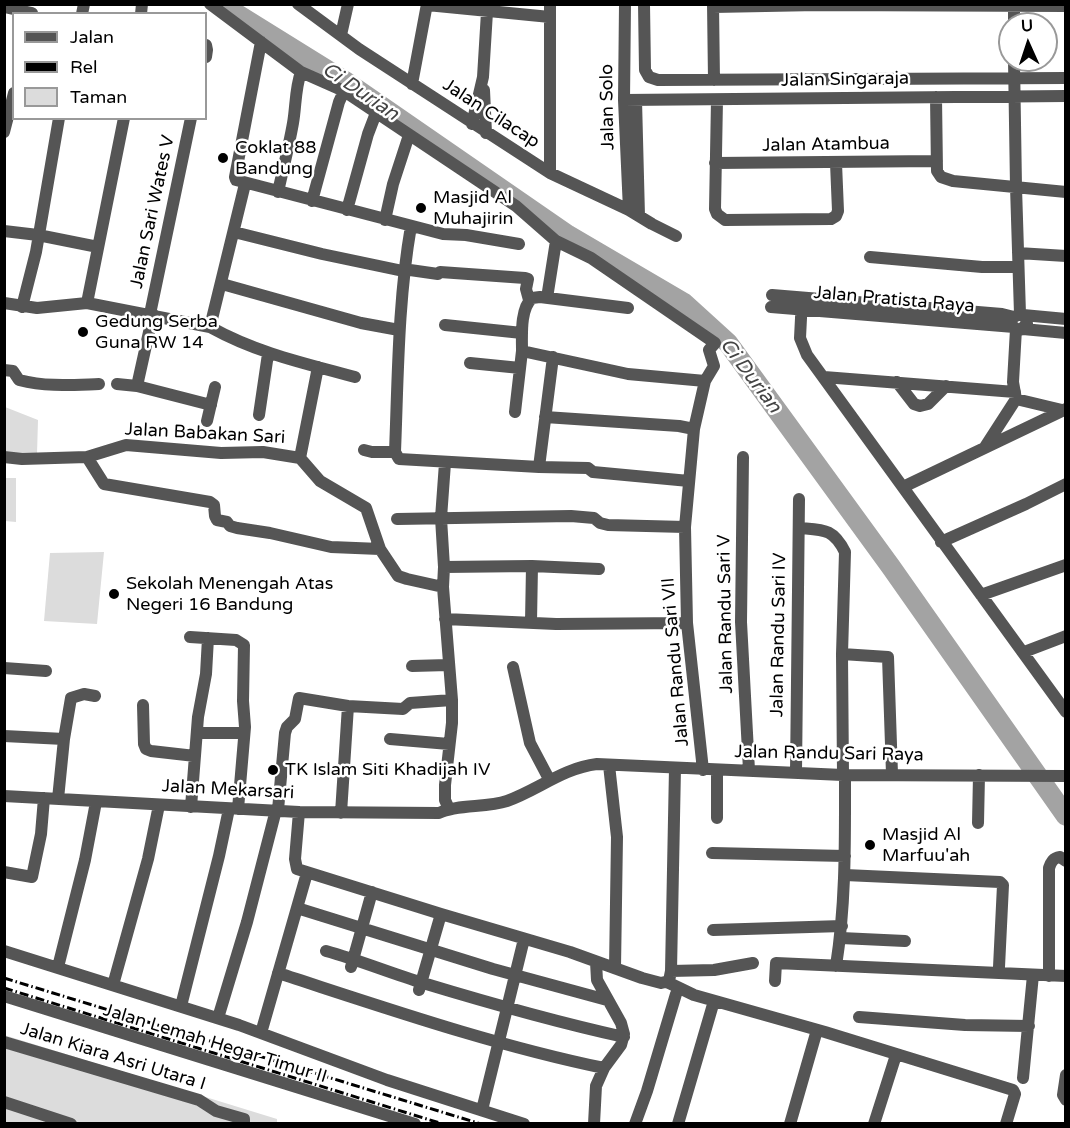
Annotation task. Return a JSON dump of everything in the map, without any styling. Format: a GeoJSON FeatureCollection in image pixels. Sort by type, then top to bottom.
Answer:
{"type":"FeatureCollection","features":[{"type":"Feature","properties":{"kind":"street"},"geometry":{"type":"LineString","coordinates":[[210,4],[301,72],[344,91],[516,206],[556,241],[547,298]]}},
{"type":"Feature","properties":{"kind":"street","name":"Jalan Cilacap"},"geometry":{"type":"LineString","coordinates":[[298,4],[412,84],[550,173],[676,236]]}},
{"type":"Feature","properties":{"kind":"street"},"geometry":{"type":"LineString","coordinates":[[342,36],[348,4]]}},
{"type":"Feature","properties":{"kind":"street","name":"Jalan Solo"},"geometry":{"type":"LineString","coordinates":[[625,4],[634,213]]}},
{"type":"Feature","properties":{"kind":"street"},"geometry":{"type":"LineString","coordinates":[[644,4],[646,74],[658,80],[1015,87],[1065,78]]}},
{"type":"Feature","properties":{"kind":"street"},"geometry":{"type":"LineString","coordinates":[[412,84],[427,5],[487,12],[550,11],[550,173]]}},
{"type":"Feature","properties":{"kind":"street"},"geometry":{"type":"LineString","coordinates":[[714,80],[713,6],[1065,6]]}},
{"type":"Feature","properties":{"kind":"street"},"geometry":{"type":"LineString","coordinates":[[4,7],[27,12]]}},
{"type":"Feature","properties":{"kind":"street"},"geometry":{"type":"LineString","coordinates":[[486,133],[483,77],[487,12]]}},
{"type":"Feature","properties":{"kind":"street"},"geometry":{"type":"LineString","coordinates":[[261,42],[236,180],[244,184],[443,234],[466,235],[519,244]]}},
{"type":"Feature","properties":{"kind":"street"},"geometry":{"type":"LineString","coordinates":[[278,192],[301,72]]}},
{"type":"Feature","properties":{"kind":"street"},"geometry":{"type":"LineString","coordinates":[[984,448],[1015,395],[1013,382],[1019,323],[1014,72]]}},
{"type":"Feature","properties":{"kind":"street"},"geometry":{"type":"LineString","coordinates":[[472,124],[483,77]]}},
{"type":"Feature","properties":{"kind":"street","name":"Jalan Singaraja"},"geometry":{"type":"LineString","coordinates":[[630,100],[936,97],[1015,87],[1065,96]]}},
{"type":"Feature","properties":{"kind":"street"},"geometry":{"type":"LineString","coordinates":[[312,201],[344,91]]}},
{"type":"Feature","properties":{"kind":"street"},"geometry":{"type":"LineString","coordinates":[[936,97],[937,171],[941,177],[947,180],[1065,192]]}},
{"type":"Feature","properties":{"kind":"street"},"geometry":{"type":"LineString","coordinates":[[717,100],[715,209],[720,217],[730,221],[831,219],[838,211],[836,163]]}},
{"type":"Feature","properties":{"kind":"street"},"geometry":{"type":"LineString","coordinates":[[4,132],[12,101]]}},
{"type":"Feature","properties":{"kind":"street"},"geometry":{"type":"LineString","coordinates":[[347,210],[376,113]]}},
{"type":"Feature","properties":{"kind":"street"},"geometry":{"type":"LineString","coordinates":[[22,307],[38,235],[59,120]]}},
{"type":"Feature","properties":{"kind":"street"},"geometry":{"type":"LineString","coordinates":[[87,303],[124,120]]}},
{"type":"Feature","properties":{"kind":"street","name":"Jalan Sari Wates V"},"geometry":{"type":"LineString","coordinates":[[137,386],[192,120]]}},
{"type":"Feature","properties":{"kind":"street"},"geometry":{"type":"LineString","coordinates":[[385,220],[393,184],[409,135]]}},
{"type":"Feature","properties":{"kind":"street","name":"Jalan Atambua"},"geometry":{"type":"LineString","coordinates":[[715,163],[937,161]]}},
{"type":"Feature","properties":{"kind":"street"},"geometry":{"type":"LineString","coordinates":[[210,327],[244,184]]}},
{"type":"Feature","properties":{"kind":"street"},"geometry":{"type":"LineString","coordinates":[[411,226],[403,270],[399,330],[395,452],[399,459],[445,463],[588,468],[593,472],[689,481]]}},
{"type":"Feature","properties":{"kind":"street"},"geometry":{"type":"LineString","coordinates":[[4,231],[98,247]]}},
{"type":"Feature","properties":{"kind":"street"},"geometry":{"type":"LineString","coordinates":[[234,232],[368,264],[403,270],[525,278],[528,279],[526,289],[529,300]]}},
{"type":"Feature","properties":{"kind":"street","name":"Jalan Randu Sari VII"},"geometry":{"type":"LineString","coordinates":[[556,241],[591,258],[715,343],[709,350],[714,366],[705,381],[694,429],[685,527],[687,623],[703,770]]}},
{"type":"Feature","properties":{"kind":"street"},"geometry":{"type":"LineString","coordinates":[[1018,253],[1065,256]]}},
{"type":"Feature","properties":{"kind":"street"},"geometry":{"type":"LineString","coordinates":[[870,257],[982,267],[1018,267]]}},
{"type":"Feature","properties":{"kind":"street"},"geometry":{"type":"LineString","coordinates":[[222,284],[361,323],[399,330]]}},
{"type":"Feature","properties":{"kind":"street"},"geometry":{"type":"LineString","coordinates":[[515,412],[522,333],[526,305],[529,300],[535,297],[627,308]]}},
{"type":"Feature","properties":{"kind":"street","name":"Jalan Pratista Raya"},"geometry":{"type":"LineString","coordinates":[[771,301],[1019,323],[1065,333]]}},
{"type":"Feature","properties":{"kind":"street"},"geometry":{"type":"LineString","coordinates":[[4,303],[22,307],[48,308],[87,303],[151,314],[210,327],[238,343],[268,354],[354,377]]}},
{"type":"Feature","properties":{"kind":"street"},"geometry":{"type":"LineString","coordinates":[[801,304],[800,338],[802,346],[941,542],[1062,700],[1065,712]]}},
{"type":"Feature","properties":{"kind":"street","name":"Jalan Pratista Raya"},"geometry":{"type":"LineString","coordinates":[[1019,323],[1065,319]]}},
{"type":"Feature","properties":{"kind":"street"},"geometry":{"type":"LineString","coordinates":[[445,325],[522,333]]}},
{"type":"Feature","properties":{"kind":"street"},"geometry":{"type":"LineString","coordinates":[[522,351],[628,374],[705,381]]}},
{"type":"Feature","properties":{"kind":"street"},"geometry":{"type":"LineString","coordinates":[[259,415],[268,354]]}},
{"type":"Feature","properties":{"kind":"street"},"geometry":{"type":"LineString","coordinates":[[539,467],[553,357]]}},
{"type":"Feature","properties":{"kind":"street"},"geometry":{"type":"LineString","coordinates":[[470,363],[520,368]]}},
{"type":"Feature","properties":{"kind":"street"},"geometry":{"type":"LineString","coordinates":[[300,458],[318,367]]}},
{"type":"Feature","properties":{"kind":"street"},"geometry":{"type":"LineString","coordinates":[[4,370],[14,370],[19,380],[34,384],[51,386],[99,384]]}},
{"type":"Feature","properties":{"kind":"street"},"geometry":{"type":"LineString","coordinates":[[824,377],[946,386],[1015,395],[1064,410]]}},
{"type":"Feature","properties":{"kind":"street"},"geometry":{"type":"LineString","coordinates":[[897,382],[914,404],[920,406],[928,404],[946,386]]}},
{"type":"Feature","properties":{"kind":"street"},"geometry":{"type":"LineString","coordinates":[[117,384],[137,386],[211,405]]}},
{"type":"Feature","properties":{"kind":"street"},"geometry":{"type":"LineString","coordinates":[[207,421],[215,387]]}},
{"type":"Feature","properties":{"kind":"street"},"geometry":{"type":"LineString","coordinates":[[903,487],[1064,410]]}},
{"type":"Feature","properties":{"kind":"street"},"geometry":{"type":"LineString","coordinates":[[545,417],[694,429]]}},
{"type":"Feature","properties":{"kind":"street","name":"Jalan Babakan Sari"},"geometry":{"type":"LineString","coordinates":[[4,457],[22,459],[87,457],[126,445],[221,453],[263,452],[300,458],[320,481],[366,508],[380,549],[398,576],[443,587]]}},
{"type":"Feature","properties":{"kind":"street"},"geometry":{"type":"LineString","coordinates":[[364,450],[395,452]]}},
{"type":"Feature","properties":{"kind":"street"},"geometry":{"type":"LineString","coordinates":[[87,457],[104,484],[210,502],[214,505],[217,520],[227,522],[230,526],[331,547],[380,549]]}},
{"type":"Feature","properties":{"kind":"street","name":"Jalan Randu Sari V"},"geometry":{"type":"LineString","coordinates":[[743,457],[741,621],[749,770]]}},
{"type":"Feature","properties":{"kind":"street"},"geometry":{"type":"LineString","coordinates":[[445,463],[441,518],[443,587],[452,700],[452,723],[445,785],[445,800],[449,809]]}},
{"type":"Feature","properties":{"kind":"street"},"geometry":{"type":"LineString","coordinates":[[941,542],[1065,484]]}},
{"type":"Feature","properties":{"kind":"street","name":"Jalan Randu Sari IV"},"geometry":{"type":"LineString","coordinates":[[796,772],[799,499]]}},
{"type":"Feature","properties":{"kind":"street"},"geometry":{"type":"LineString","coordinates":[[397,519],[572,516],[594,518],[608,525],[685,527]]}},
{"type":"Feature","properties":{"kind":"street"},"geometry":{"type":"LineString","coordinates":[[798,528],[825,531],[838,539],[845,552],[842,654],[845,875],[836,966]]}},
{"type":"Feature","properties":{"kind":"street"},"geometry":{"type":"LineString","coordinates":[[981,595],[1065,565]]}},
{"type":"Feature","properties":{"kind":"street"},"geometry":{"type":"LineString","coordinates":[[444,567],[532,566],[598,569]]}},
{"type":"Feature","properties":{"kind":"street"},"geometry":{"type":"LineString","coordinates":[[531,622],[532,566]]}},
{"type":"Feature","properties":{"kind":"street"},"geometry":{"type":"LineString","coordinates":[[445,619],[687,623]]}},
{"type":"Feature","properties":{"kind":"street"},"geometry":{"type":"LineString","coordinates":[[1023,652],[1065,636]]}},
{"type":"Feature","properties":{"kind":"street"},"geometry":{"type":"LineString","coordinates":[[182,1001],[219,856],[234,809],[244,733],[244,645],[236,640],[190,637]]}},
{"type":"Feature","properties":{"kind":"street"},"geometry":{"type":"LineString","coordinates":[[191,807],[208,639]]}},
{"type":"Feature","properties":{"kind":"street"},"geometry":{"type":"LineString","coordinates":[[842,654],[888,657],[892,774]]}},
{"type":"Feature","properties":{"kind":"street"},"geometry":{"type":"LineString","coordinates":[[412,666],[448,665]]}},
{"type":"Feature","properties":{"kind":"street"},"geometry":{"type":"LineString","coordinates":[[513,667],[530,743],[549,779]]}},
{"type":"Feature","properties":{"kind":"street"},"geometry":{"type":"LineString","coordinates":[[4,668],[46,670]]}},
{"type":"Feature","properties":{"kind":"street"},"geometry":{"type":"LineString","coordinates":[[58,799],[71,698],[84,694],[95,696]]}},
{"type":"Feature","properties":{"kind":"street"},"geometry":{"type":"LineString","coordinates":[[220,1012],[277,810],[285,733],[295,719],[298,699],[348,706],[403,709],[410,703],[452,700]]}},
{"type":"Feature","properties":{"kind":"street"},"geometry":{"type":"LineString","coordinates":[[143,705],[146,749],[195,756]]}},
{"type":"Feature","properties":{"kind":"street"},"geometry":{"type":"LineString","coordinates":[[341,813],[348,706]]}},
{"type":"Feature","properties":{"kind":"street"},"geometry":{"type":"LineString","coordinates":[[197,733],[244,733]]}},
{"type":"Feature","properties":{"kind":"street"},"geometry":{"type":"LineString","coordinates":[[4,736],[64,739]]}},
{"type":"Feature","properties":{"kind":"street"},"geometry":{"type":"LineString","coordinates":[[390,739],[449,744]]}},
{"type":"Feature","properties":{"kind":"street"},"geometry":{"type":"LineString","coordinates":[[609,765],[617,837],[615,968]]}},
{"type":"Feature","properties":{"kind":"street","name":"Jalan Randu Sari Raya"},"geometry":{"type":"LineString","coordinates":[[525,792],[549,779],[582,766],[609,765],[844,775],[1065,776]]}},
{"type":"Feature","properties":{"kind":"street"},"geometry":{"type":"LineString","coordinates":[[669,977],[675,768]]}},
{"type":"Feature","properties":{"kind":"street"},"geometry":{"type":"LineString","coordinates":[[717,770],[717,818]]}},
{"type":"Feature","properties":{"kind":"street"},"geometry":{"type":"LineString","coordinates":[[978,775],[978,822]]}},
{"type":"Feature","properties":{"kind":"street","name":"Jalan Mekarsari"},"geometry":{"type":"LineString","coordinates":[[4,796],[299,812],[439,813],[449,809],[473,808],[507,801],[525,792]]}},
{"type":"Feature","properties":{"kind":"street"},"geometry":{"type":"LineString","coordinates":[[4,872],[32,877],[41,834],[44,798]]}},
{"type":"Feature","properties":{"kind":"street"},"geometry":{"type":"LineString","coordinates":[[58,967],[85,860],[96,802]]}},
{"type":"Feature","properties":{"kind":"street"},"geometry":{"type":"LineString","coordinates":[[113,985],[148,859],[159,805]]}},
{"type":"Feature","properties":{"kind":"street"},"geometry":{"type":"LineString","coordinates":[[299,812],[295,866],[307,873],[524,939],[642,978],[669,977],[753,963]]}},
{"type":"Feature","properties":{"kind":"street"},"geometry":{"type":"LineString","coordinates":[[712,853],[845,856]]}},
{"type":"Feature","properties":{"kind":"street"},"geometry":{"type":"LineString","coordinates":[[1049,976],[1048,868],[1055,858],[1060,857],[1065,861]]}},
{"type":"Feature","properties":{"kind":"street"},"geometry":{"type":"LineString","coordinates":[[260,1033],[307,873]]}},
{"type":"Feature","properties":{"kind":"street"},"geometry":{"type":"LineString","coordinates":[[845,875],[1000,882],[1003,885],[999,967]]}},
{"type":"Feature","properties":{"kind":"street"},"geometry":{"type":"LineString","coordinates":[[352,963],[372,892]]}},
{"type":"Feature","properties":{"kind":"street"},"geometry":{"type":"LineString","coordinates":[[297,908],[516,975],[607,1000]]}},
{"type":"Feature","properties":{"kind":"street"},"geometry":{"type":"LineString","coordinates":[[419,986],[441,914]]}},
{"type":"Feature","properties":{"kind":"street"},"geometry":{"type":"LineString","coordinates":[[713,930],[841,932],[905,941]]}},
{"type":"Feature","properties":{"kind":"street"},"geometry":{"type":"LineString","coordinates":[[482,1110],[524,939]]}},
{"type":"Feature","properties":{"kind":"street"},"geometry":{"type":"LineString","coordinates":[[4,951],[113,985],[220,1012],[260,1033],[387,1080],[524,1124]]}},
{"type":"Feature","properties":{"kind":"street"},"geometry":{"type":"LineString","coordinates":[[326,951],[352,963],[419,986],[624,1037]]}},
{"type":"Feature","properties":{"kind":"street"},"geometry":{"type":"LineString","coordinates":[[594,1124],[596,1086],[604,1068],[621,1045],[624,1037],[621,1023],[597,980],[597,962]]}},
{"type":"Feature","properties":{"kind":"street"},"geometry":{"type":"LineString","coordinates":[[775,981],[776,963],[1065,976]]}},
{"type":"Feature","properties":{"kind":"street"},"geometry":{"type":"LineString","coordinates":[[278,973],[499,1042],[604,1068]]}},
{"type":"Feature","properties":{"kind":"street"},"geometry":{"type":"LineString","coordinates":[[1023,1078],[1033,975]]}},
{"type":"Feature","properties":{"kind":"street"},"geometry":{"type":"LineString","coordinates":[[669,977],[694,995],[1013,1090],[1015,1094],[1006,1124]]}},
{"type":"Feature","properties":{"kind":"street"},"geometry":{"type":"LineString","coordinates":[[635,1124],[676,994]]}},
{"type":"Feature","properties":{"kind":"street","name":"Jalan Lemah Hegar Timur II"},"geometry":{"type":"LineString","coordinates":[[4,996],[415,1124]]}},
{"type":"Feature","properties":{"kind":"street"},"geometry":{"type":"LineString","coordinates":[[678,1124],[714,1001]]}},
{"type":"Feature","properties":{"kind":"street"},"geometry":{"type":"LineString","coordinates":[[859,1017],[965,1025],[1029,1026]]}},
{"type":"Feature","properties":{"kind":"street"},"geometry":{"type":"LineString","coordinates":[[790,1124],[817,1030]]}},
{"type":"Feature","properties":{"kind":"street","name":"Jalan Kiara Asri Utara I"},"geometry":{"type":"LineString","coordinates":[[4,1042],[199,1100],[216,1111],[244,1121]]}},
{"type":"Feature","properties":{"kind":"street"},"geometry":{"type":"LineString","coordinates":[[874,1124],[896,1055]]}},
{"type":"Feature","properties":{"kind":"street"},"geometry":{"type":"LineString","coordinates":[[1065,1075],[1063,1095],[1065,1100]]}},
{"type":"Feature","properties":{"kind":"street"},"geometry":{"type":"LineString","coordinates":[[4,1102],[71,1124]]}},
{"type":"Feature","properties":{"kind":"green space"},"geometry":{"type":"Polygon","coordinates":[[[5,407],[38,420],[37,454],[5,454],[5,407]]]}},
{"type":"Feature","properties":{"kind":"green space"},"geometry":{"type":"Polygon","coordinates":[[[4,478],[16,478],[16,522],[5,521],[4,478]]]}},
{"type":"Feature","properties":{"kind":"green space"},"geometry":{"type":"Polygon","coordinates":[[[104,552],[97,624],[44,621],[50,553],[104,552]]]}},
{"type":"Feature","properties":{"kind":"green space"},"geometry":{"type":"Polygon","coordinates":[[[4,1035],[277,1119],[277,1123],[5,1123],[4,1035]]]}},
{"type":"Feature","properties":{"kind":"waterway","name":"Ci Durian"},"geometry":{"type":"LineString","coordinates":[[221,4],[345,81],[568,235],[684,303],[728,343],[891,567],[1066,816]]}},
{"type":"Feature","properties":{"kind":"railway"},"geometry":{"type":"LineString","coordinates":[[4,978],[481,1124]]}},
{"type":"Feature","properties":{"kind":"railway"},"geometry":{"type":"LineString","coordinates":[[4,988],[443,1124]]}},
{"type":"Feature","properties":{"kind":"place","name":"Coklat 88 Bandung"},"geometry":{"type":"Point","coordinates":[223,158]}},
{"type":"Feature","properties":{"kind":"place","name":"Masjid Al Muhajirin"},"geometry":{"type":"Point","coordinates":[421,208]}},
{"type":"Feature","properties":{"kind":"place","name":"Gedung Serba Guna RW 14"},"geometry":{"type":"Point","coordinates":[83,332]}},
{"type":"Feature","properties":{"kind":"place","name":"Sekolah Menengah Atas Negeri 16 Bandung"},"geometry":{"type":"Point","coordinates":[114,594]}},
{"type":"Feature","properties":{"kind":"place","name":"TK Islam Siti Khadijah IV"},"geometry":{"type":"Point","coordinates":[273,770]}},
{"type":"Feature","properties":{"kind":"place","name":"Masjid Al Marfuu'ah"},"geometry":{"type":"Point","coordinates":[870,845]}}]}
